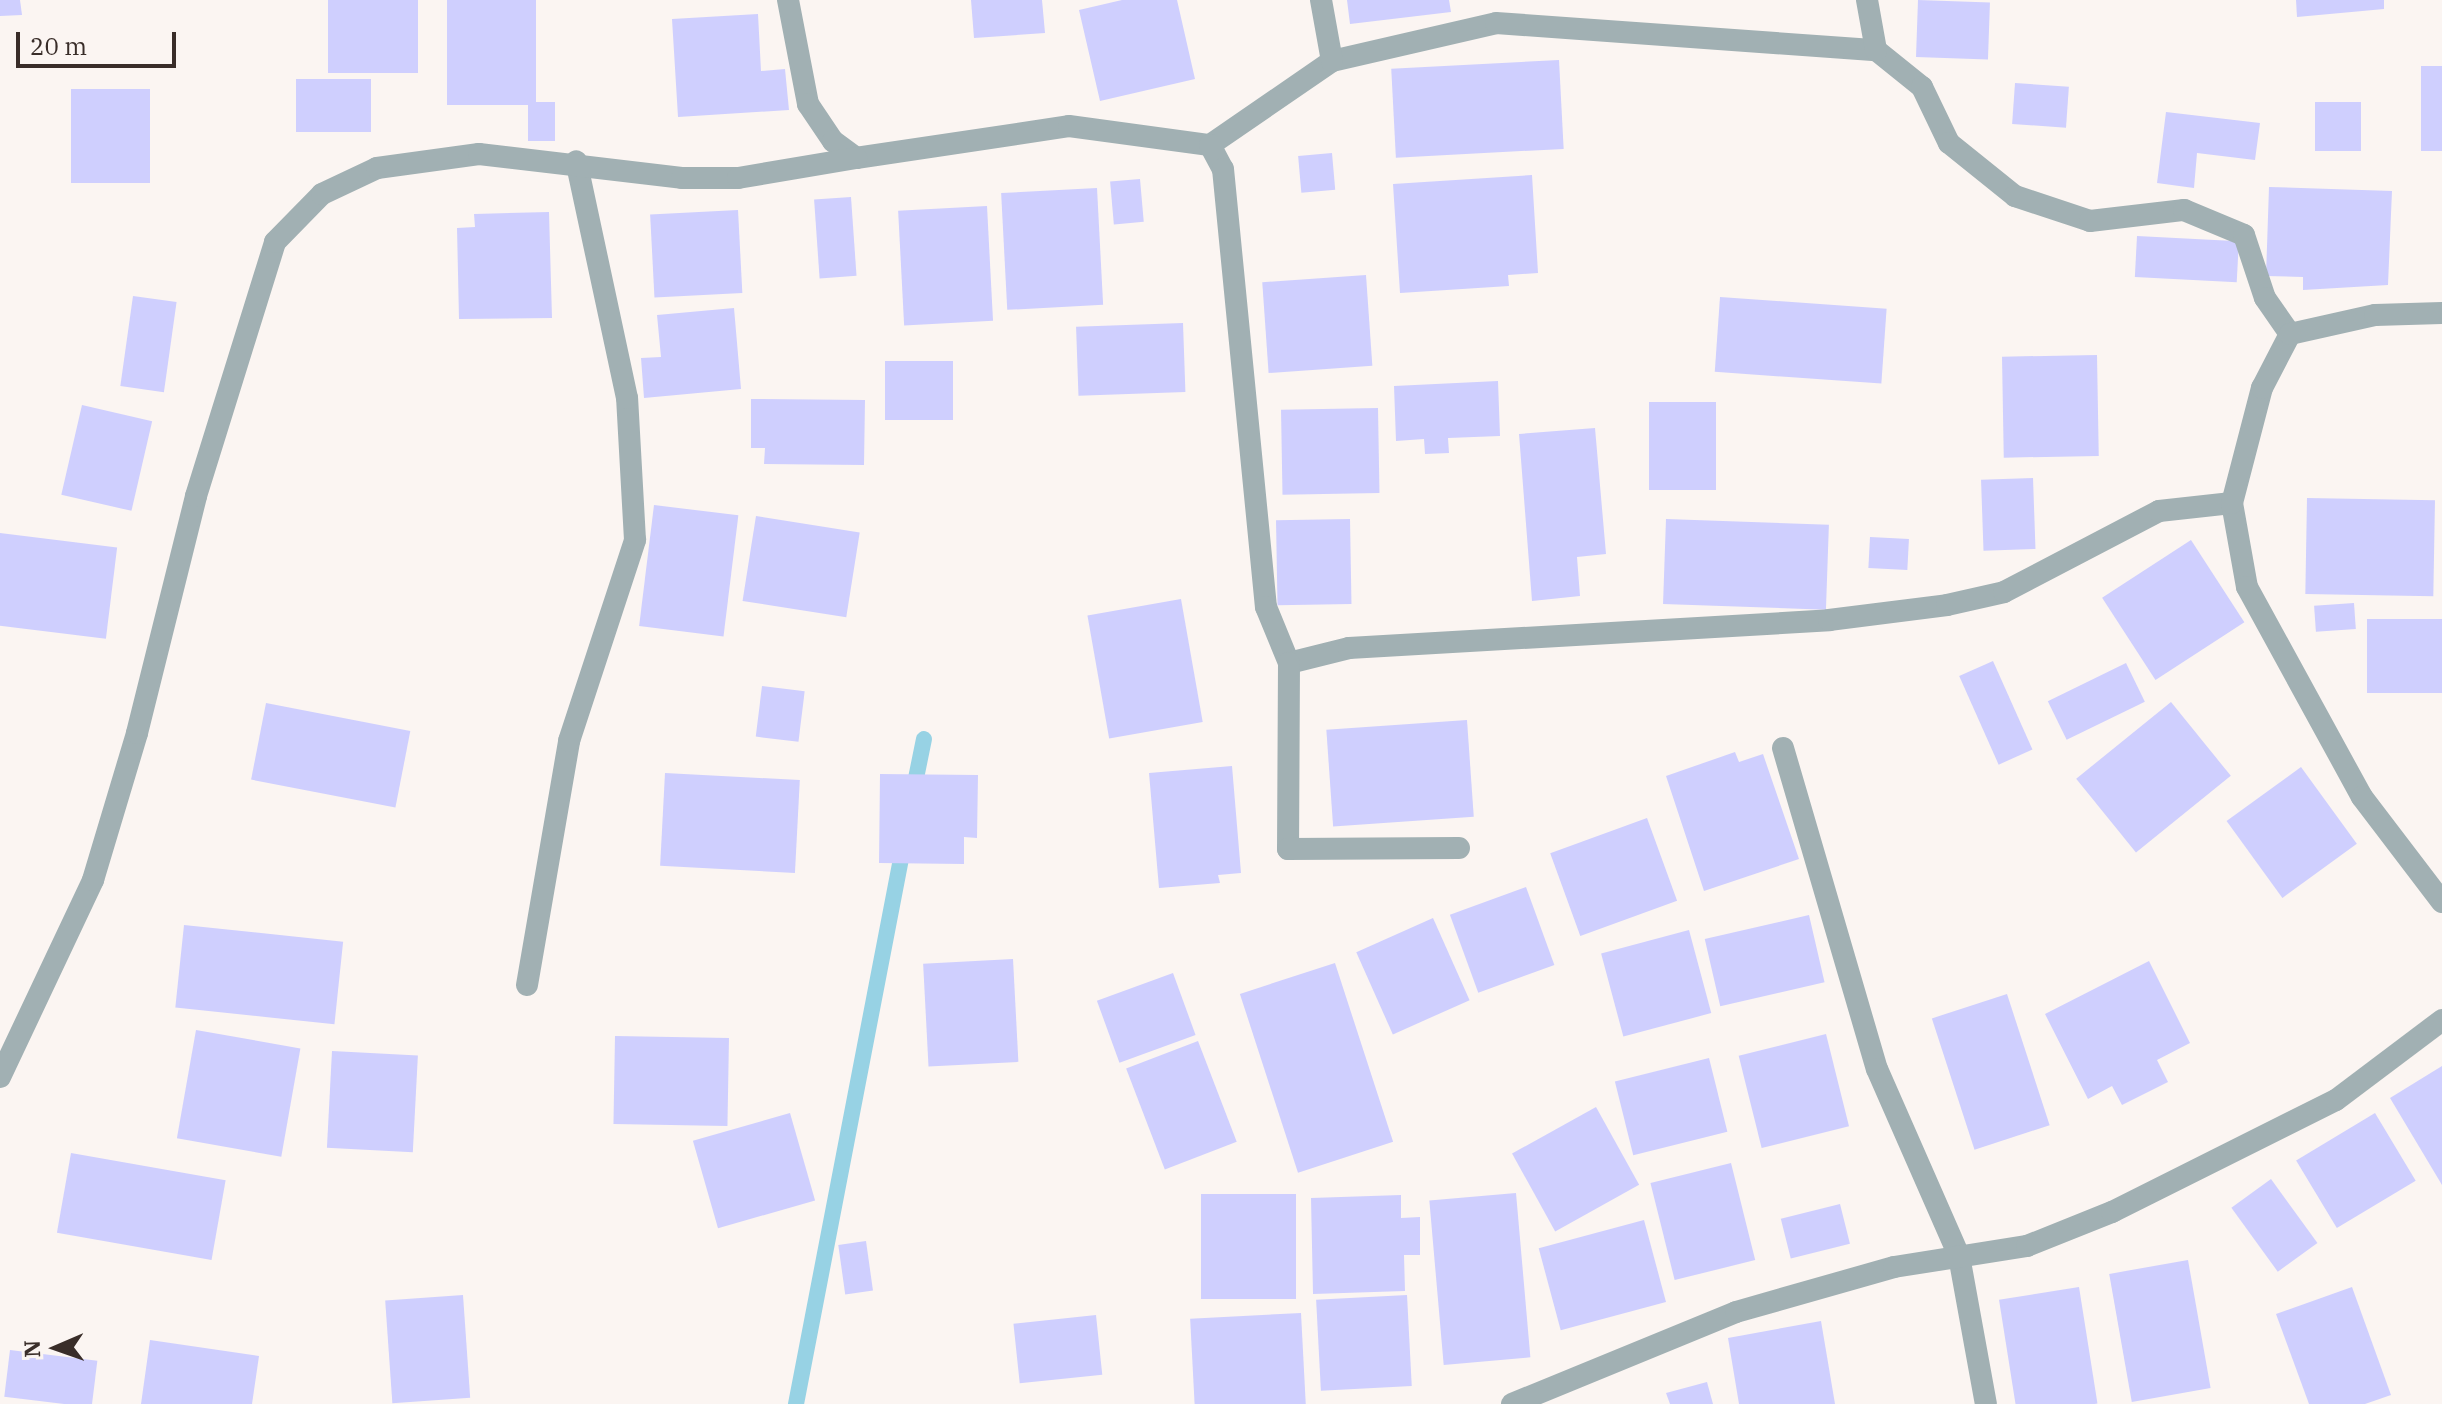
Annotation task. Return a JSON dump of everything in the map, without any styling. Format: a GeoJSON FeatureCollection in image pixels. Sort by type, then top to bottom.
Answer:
{"type":"FeatureCollection","features":[{"type":"Feature","properties":{"kind":"street"},"geometry":{"type":"LineString","coordinates":[[788,0],[808,104],[833,141],[856,158]]}},
{"type":"Feature","properties":{"kind":"street"},"geometry":{"type":"LineString","coordinates":[[1321,0],[1332,61]]}},
{"type":"Feature","properties":{"kind":"street"},"geometry":{"type":"LineString","coordinates":[[1867,0],[1876,50]]}},
{"type":"Feature","properties":{"kind":"street"},"geometry":{"type":"LineString","coordinates":[[0,1077],[93,880],[137,733],[196,496],[275,242],[322,194],[377,168],[479,154],[576,161],[682,178],[738,178],[1069,126],[1210,145],[1332,61],[1496,23],[1876,50],[1922,87],[1949,143],[2015,196],[2090,221],[2184,210],[2244,235],[2265,298],[2290,334]]}},
{"type":"Feature","properties":{"kind":"street"},"geometry":{"type":"LineString","coordinates":[[1210,145],[1223,169],[1266,607],[1289,663],[1288,849],[1459,848]]}},
{"type":"Feature","properties":{"kind":"street"},"geometry":{"type":"LineString","coordinates":[[527,985],[569,741],[635,540],[627,398],[576,161]]}},
{"type":"Feature","properties":{"kind":"street"},"geometry":{"type":"LineString","coordinates":[[2442,313],[2375,315],[2290,334],[2262,388],[2232,503],[2247,587],[2362,797],[2442,902]]}},
{"type":"Feature","properties":{"kind":"street"},"geometry":{"type":"LineString","coordinates":[[1289,663],[1349,648],[1829,620],[1947,605],[2004,592],[2159,511],[2232,503]]}},
{"type":"Feature","properties":{"kind":"street"},"geometry":{"type":"LineString","coordinates":[[1783,748],[1877,1069],[1959,1256],[1986,1404]]}},
{"type":"Feature","properties":{"kind":"street"},"geometry":{"type":"LineString","coordinates":[[1512,1404],[1736,1312],[1894,1267],[2027,1246],[2112,1212],[2336,1100],[2442,1020]]}},
{"type":"Feature","properties":{"kind":"building"},"geometry":{"type":"Polygon","coordinates":[[[0,0],[20,0],[22,15],[0,16],[0,0]]]}},
{"type":"Feature","properties":{"kind":"building"},"geometry":{"type":"Polygon","coordinates":[[[328,0],[418,0],[418,73],[328,73],[328,0]]]}},
{"type":"Feature","properties":{"kind":"building"},"geometry":{"type":"Polygon","coordinates":[[[447,0],[536,0],[536,105],[447,105],[447,0]]]}},
{"type":"Feature","properties":{"kind":"building"},"geometry":{"type":"Polygon","coordinates":[[[971,0],[1042,0],[1045,33],[974,38],[971,0]]]}},
{"type":"Feature","properties":{"kind":"building"},"geometry":{"type":"Polygon","coordinates":[[[1122,0],[1177,0],[1195,79],[1100,101],[1079,10],[1122,0]]]}},
{"type":"Feature","properties":{"kind":"building"},"geometry":{"type":"Polygon","coordinates":[[[1347,0],[1449,0],[1451,12],[1350,24],[1347,0]]]}},
{"type":"Feature","properties":{"kind":"building"},"geometry":{"type":"Polygon","coordinates":[[[1918,0],[1990,3],[1988,59],[1916,57],[1918,0]]]}},
{"type":"Feature","properties":{"kind":"building"},"geometry":{"type":"Polygon","coordinates":[[[2296,0],[2384,0],[2384,9],[2297,17],[2296,0]]]}},
{"type":"Feature","properties":{"kind":"building"},"geometry":{"type":"Polygon","coordinates":[[[758,14],[761,71],[785,69],[789,110],[678,117],[672,19],[758,14]]]}},
{"type":"Feature","properties":{"kind":"building"},"geometry":{"type":"Polygon","coordinates":[[[1559,60],[1564,149],[1396,158],[1391,69],[1559,60]]]}},
{"type":"Feature","properties":{"kind":"building"},"geometry":{"type":"Polygon","coordinates":[[[2421,66],[2442,66],[2442,151],[2421,151],[2421,66]]]}},
{"type":"Feature","properties":{"kind":"building"},"geometry":{"type":"Polygon","coordinates":[[[296,79],[371,79],[371,132],[296,132],[296,79]]]}},
{"type":"Feature","properties":{"kind":"building"},"geometry":{"type":"Polygon","coordinates":[[[2015,83],[2069,87],[2066,128],[2012,124],[2015,83]]]}},
{"type":"Feature","properties":{"kind":"building"},"geometry":{"type":"Polygon","coordinates":[[[71,89],[150,89],[150,183],[71,183],[71,89]]]}},
{"type":"Feature","properties":{"kind":"building"},"geometry":{"type":"Polygon","coordinates":[[[528,102],[555,102],[555,141],[528,141],[528,102]]]}},
{"type":"Feature","properties":{"kind":"building"},"geometry":{"type":"Polygon","coordinates":[[[2315,102],[2361,102],[2361,151],[2315,151],[2315,102]]]}},
{"type":"Feature","properties":{"kind":"building"},"geometry":{"type":"Polygon","coordinates":[[[2166,112],[2260,123],[2255,160],[2197,153],[2194,188],[2157,183],[2166,112]]]}},
{"type":"Feature","properties":{"kind":"building"},"geometry":{"type":"Polygon","coordinates":[[[1332,153],[1335,190],[1301,193],[1298,156],[1332,153]]]}},
{"type":"Feature","properties":{"kind":"building"},"geometry":{"type":"Polygon","coordinates":[[[1532,175],[1538,273],[1508,275],[1509,286],[1400,293],[1393,184],[1532,175]]]}},
{"type":"Feature","properties":{"kind":"building"},"geometry":{"type":"Polygon","coordinates":[[[1140,179],[1144,222],[1114,224],[1110,182],[1140,179]]]}},
{"type":"Feature","properties":{"kind":"building"},"geometry":{"type":"Polygon","coordinates":[[[2269,187],[2392,191],[2388,285],[2303,290],[2303,277],[2266,276],[2269,187]]]}},
{"type":"Feature","properties":{"kind":"building"},"geometry":{"type":"Polygon","coordinates":[[[1097,188],[1103,305],[1007,310],[1001,193],[1097,188]]]}},
{"type":"Feature","properties":{"kind":"building"},"geometry":{"type":"Polygon","coordinates":[[[851,197],[857,276],[820,278],[814,200],[851,197]]]}},
{"type":"Feature","properties":{"kind":"building"},"geometry":{"type":"Polygon","coordinates":[[[987,206],[993,321],[904,326],[898,211],[987,206]]]}},
{"type":"Feature","properties":{"kind":"building"},"geometry":{"type":"Polygon","coordinates":[[[738,210],[742,293],[654,297],[650,215],[738,210]]]}},
{"type":"Feature","properties":{"kind":"building"},"geometry":{"type":"Polygon","coordinates":[[[549,212],[552,318],[459,319],[457,228],[475,227],[474,214],[549,212]]]}},
{"type":"Feature","properties":{"kind":"building"},"geometry":{"type":"Polygon","coordinates":[[[2137,236],[2239,241],[2237,282],[2135,277],[2137,236]]]}},
{"type":"Feature","properties":{"kind":"building"},"geometry":{"type":"Polygon","coordinates":[[[1366,275],[1372,366],[1269,373],[1262,282],[1366,275]]]}},
{"type":"Feature","properties":{"kind":"building"},"geometry":{"type":"Polygon","coordinates":[[[133,296],[177,302],[164,392],[120,386],[133,296]]]}},
{"type":"Feature","properties":{"kind":"building"},"geometry":{"type":"Polygon","coordinates":[[[1720,297],[1887,309],[1881,383],[1715,372],[1720,297]]]}},
{"type":"Feature","properties":{"kind":"building"},"geometry":{"type":"Polygon","coordinates":[[[734,308],[741,389],[644,398],[641,358],[661,357],[657,315],[734,308]]]}},
{"type":"Feature","properties":{"kind":"building"},"geometry":{"type":"Polygon","coordinates":[[[1183,323],[1185,392],[1078,396],[1076,327],[1183,323]]]}},
{"type":"Feature","properties":{"kind":"building"},"geometry":{"type":"Polygon","coordinates":[[[2097,355],[2099,456],[2004,458],[2002,357],[2097,355]]]}},
{"type":"Feature","properties":{"kind":"building"},"geometry":{"type":"Polygon","coordinates":[[[885,361],[953,361],[953,420],[885,420],[885,361]]]}},
{"type":"Feature","properties":{"kind":"building"},"geometry":{"type":"Polygon","coordinates":[[[1498,381],[1500,436],[1448,438],[1449,453],[1425,454],[1424,439],[1396,441],[1394,386],[1498,381]]]}},
{"type":"Feature","properties":{"kind":"building"},"geometry":{"type":"Polygon","coordinates":[[[751,399],[865,400],[864,465],[764,464],[765,448],[751,448],[751,399]]]}},
{"type":"Feature","properties":{"kind":"building"},"geometry":{"type":"Polygon","coordinates":[[[1649,402],[1716,402],[1716,490],[1649,490],[1649,402]]]}},
{"type":"Feature","properties":{"kind":"building"},"geometry":{"type":"Polygon","coordinates":[[[82,405],[152,421],[131,511],[61,495],[82,405]]]}},
{"type":"Feature","properties":{"kind":"building"},"geometry":{"type":"Polygon","coordinates":[[[1378,408],[1379,493],[1282,495],[1281,410],[1378,408]]]}},
{"type":"Feature","properties":{"kind":"building"},"geometry":{"type":"Polygon","coordinates":[[[1595,428],[1606,554],[1577,557],[1580,596],[1532,601],[1519,434],[1595,428]]]}},
{"type":"Feature","properties":{"kind":"building"},"geometry":{"type":"Polygon","coordinates":[[[2033,478],[2035,549],[1984,551],[1981,480],[2033,478]]]}},
{"type":"Feature","properties":{"kind":"building"},"geometry":{"type":"Polygon","coordinates":[[[2307,498],[2435,500],[2433,596],[2305,594],[2307,498]]]}},
{"type":"Feature","properties":{"kind":"building"},"geometry":{"type":"Polygon","coordinates":[[[654,505],[738,515],[723,636],[639,626],[654,505]]]}},
{"type":"Feature","properties":{"kind":"building"},"geometry":{"type":"Polygon","coordinates":[[[756,516],[860,532],[846,617],[743,601],[756,516]]]}},
{"type":"Feature","properties":{"kind":"building"},"geometry":{"type":"Polygon","coordinates":[[[1350,519],[1351,604],[1277,605],[1276,520],[1350,519]]]}},
{"type":"Feature","properties":{"kind":"building"},"geometry":{"type":"Polygon","coordinates":[[[1666,519],[1829,525],[1826,610],[1663,604],[1666,519]]]}},
{"type":"Feature","properties":{"kind":"building"},"geometry":{"type":"Polygon","coordinates":[[[0,533],[117,547],[106,639],[0,626],[0,533]]]}},
{"type":"Feature","properties":{"kind":"building"},"geometry":{"type":"Polygon","coordinates":[[[1870,537],[1909,539],[1907,570],[1868,568],[1870,537]]]}},
{"type":"Feature","properties":{"kind":"building"},"geometry":{"type":"Polygon","coordinates":[[[2191,540],[2244,622],[2155,680],[2102,598],[2191,540]]]}},
{"type":"Feature","properties":{"kind":"building"},"geometry":{"type":"Polygon","coordinates":[[[1181,599],[1203,722],[1109,739],[1087,615],[1181,599]]]}},
{"type":"Feature","properties":{"kind":"building"},"geometry":{"type":"Polygon","coordinates":[[[2354,603],[2356,629],[2316,632],[2314,606],[2354,603]]]}},
{"type":"Feature","properties":{"kind":"building"},"geometry":{"type":"Polygon","coordinates":[[[2367,619],[2442,619],[2442,693],[2367,693],[2367,619]]]}},
{"type":"Feature","properties":{"kind":"building"},"geometry":{"type":"Polygon","coordinates":[[[1993,661],[2032,750],[1999,765],[1959,676],[1993,661]]]}},
{"type":"Feature","properties":{"kind":"building"},"geometry":{"type":"Polygon","coordinates":[[[2126,663],[2145,702],[2067,740],[2048,701],[2126,663]]]}},
{"type":"Feature","properties":{"kind":"building"},"geometry":{"type":"Polygon","coordinates":[[[762,686],[805,691],[798,742],[756,737],[762,686]]]}},
{"type":"Feature","properties":{"kind":"building"},"geometry":{"type":"Polygon","coordinates":[[[2171,702],[2231,776],[2136,853],[2076,779],[2171,702]]]}},
{"type":"Feature","properties":{"kind":"building"},"geometry":{"type":"Polygon","coordinates":[[[266,703],[410,731],[395,808],[251,780],[266,703]]]}},
{"type":"Feature","properties":{"kind":"building"},"geometry":{"type":"Polygon","coordinates":[[[1467,720],[1474,817],[1333,827],[1326,730],[1467,720]]]}},
{"type":"Feature","properties":{"kind":"building"},"geometry":{"type":"Polygon","coordinates":[[[1735,752],[1739,762],[1763,754],[1799,859],[1704,891],[1666,776],[1735,752]]]}},
{"type":"Feature","properties":{"kind":"building"},"geometry":{"type":"Polygon","coordinates":[[[1232,766],[1241,873],[1218,875],[1220,883],[1159,888],[1149,773],[1232,766]]]}},
{"type":"Feature","properties":{"kind":"building"},"geometry":{"type":"Polygon","coordinates":[[[2301,767],[2357,844],[2282,898],[2227,821],[2301,767]]]}},
{"type":"Feature","properties":{"kind":"building"},"geometry":{"type":"Polygon","coordinates":[[[665,773],[800,780],[795,873],[660,866],[665,773]]]}},
{"type":"Feature","properties":{"kind":"building"},"geometry":{"type":"Polygon","coordinates":[[[880,774],[978,775],[977,838],[964,837],[964,864],[879,863],[880,774]]]}},
{"type":"Feature","properties":{"kind":"building"},"geometry":{"type":"Polygon","coordinates":[[[1647,818],[1677,901],[1580,936],[1550,853],[1647,818]]]}},
{"type":"Feature","properties":{"kind":"building"},"geometry":{"type":"Polygon","coordinates":[[[1526,887],[1554,965],[1478,993],[1450,915],[1526,887]]]}},
{"type":"Feature","properties":{"kind":"building"},"geometry":{"type":"Polygon","coordinates":[[[1809,915],[1825,982],[1720,1006],[1705,939],[1809,915]]]}},
{"type":"Feature","properties":{"kind":"building"},"geometry":{"type":"Polygon","coordinates":[[[1433,918],[1470,1000],[1393,1034],[1356,952],[1433,918]]]}},
{"type":"Feature","properties":{"kind":"building"},"geometry":{"type":"Polygon","coordinates":[[[184,925],[343,942],[334,1024],[175,1008],[184,925]]]}},
{"type":"Feature","properties":{"kind":"building"},"geometry":{"type":"Polygon","coordinates":[[[1689,930],[1711,1013],[1623,1037],[1601,954],[1689,930]]]}},
{"type":"Feature","properties":{"kind":"building"},"geometry":{"type":"Polygon","coordinates":[[[1013,959],[1018,1062],[929,1067],[923,964],[1013,959]]]}},
{"type":"Feature","properties":{"kind":"building"},"geometry":{"type":"Polygon","coordinates":[[[2149,961],[2190,1043],[2157,1060],[2168,1082],[2122,1105],[2112,1086],[2088,1099],[2045,1014],[2149,961]]]}},
{"type":"Feature","properties":{"kind":"building"},"geometry":{"type":"Polygon","coordinates":[[[1335,963],[1393,1142],[1298,1173],[1240,994],[1335,963]]]}},
{"type":"Feature","properties":{"kind":"building"},"geometry":{"type":"Polygon","coordinates":[[[1173,973],[1196,1035],[1119,1063],[1097,1001],[1173,973]]]}},
{"type":"Feature","properties":{"kind":"building"},"geometry":{"type":"Polygon","coordinates":[[[2007,994],[2050,1125],[1975,1150],[1932,1018],[2007,994]]]}},
{"type":"Feature","properties":{"kind":"building"},"geometry":{"type":"Polygon","coordinates":[[[196,1030],[300,1048],[281,1157],[177,1138],[196,1030]]]}},
{"type":"Feature","properties":{"kind":"building"},"geometry":{"type":"Polygon","coordinates":[[[1826,1034],[1849,1126],[1762,1148],[1739,1056],[1826,1034]]]}},
{"type":"Feature","properties":{"kind":"building"},"geometry":{"type":"Polygon","coordinates":[[[615,1036],[729,1038],[727,1126],[613,1124],[615,1036]]]}},
{"type":"Feature","properties":{"kind":"building"},"geometry":{"type":"Polygon","coordinates":[[[1198,1041],[1237,1142],[1165,1169],[1126,1069],[1198,1041]]]}},
{"type":"Feature","properties":{"kind":"building"},"geometry":{"type":"Polygon","coordinates":[[[332,1051],[418,1056],[413,1152],[327,1148],[332,1051]]]}},
{"type":"Feature","properties":{"kind":"building"},"geometry":{"type":"Polygon","coordinates":[[[1709,1058],[1727,1132],[1633,1155],[1615,1081],[1709,1058]]]}},
{"type":"Feature","properties":{"kind":"building"},"geometry":{"type":"Polygon","coordinates":[[[2442,1066],[2442,1185],[2390,1098],[2442,1066]]]}},
{"type":"Feature","properties":{"kind":"building"},"geometry":{"type":"Polygon","coordinates":[[[1596,1107],[1639,1185],[1555,1231],[1512,1154],[1596,1107]]]}},
{"type":"Feature","properties":{"kind":"building"},"geometry":{"type":"Polygon","coordinates":[[[790,1113],[815,1200],[718,1228],[693,1141],[790,1113]]]}},
{"type":"Feature","properties":{"kind":"building"},"geometry":{"type":"Polygon","coordinates":[[[2375,1113],[2416,1181],[2337,1228],[2296,1160],[2375,1113]]]}},
{"type":"Feature","properties":{"kind":"building"},"geometry":{"type":"Polygon","coordinates":[[[71,1153],[226,1180],[212,1260],[57,1233],[71,1153]]]}},
{"type":"Feature","properties":{"kind":"building"},"geometry":{"type":"Polygon","coordinates":[[[1731,1163],[1755,1260],[1675,1280],[1650,1183],[1731,1163]]]}},
{"type":"Feature","properties":{"kind":"building"},"geometry":{"type":"Polygon","coordinates":[[[2271,1179],[2317,1243],[2278,1272],[2231,1208],[2271,1179]]]}},
{"type":"Feature","properties":{"kind":"building"},"geometry":{"type":"Polygon","coordinates":[[[1516,1193],[1530,1357],[1444,1365],[1429,1201],[1516,1193]]]}},
{"type":"Feature","properties":{"kind":"building"},"geometry":{"type":"Polygon","coordinates":[[[1201,1194],[1296,1194],[1296,1299],[1201,1299],[1201,1194]]]}},
{"type":"Feature","properties":{"kind":"building"},"geometry":{"type":"Polygon","coordinates":[[[1401,1195],[1401,1218],[1420,1217],[1420,1255],[1404,1255],[1405,1291],[1313,1294],[1311,1198],[1401,1195]]]}},
{"type":"Feature","properties":{"kind":"building"},"geometry":{"type":"Polygon","coordinates":[[[1840,1204],[1850,1244],[1791,1259],[1781,1219],[1840,1204]]]}},
{"type":"Feature","properties":{"kind":"building"},"geometry":{"type":"Polygon","coordinates":[[[1644,1220],[1666,1302],[1561,1330],[1539,1248],[1644,1220]]]}},
{"type":"Feature","properties":{"kind":"building"},"geometry":{"type":"Polygon","coordinates":[[[866,1241],[873,1291],[845,1294],[838,1245],[866,1241]]]}},
{"type":"Feature","properties":{"kind":"building"},"geometry":{"type":"Polygon","coordinates":[[[2188,1260],[2211,1388],[2132,1402],[2109,1274],[2188,1260]]]}},
{"type":"Feature","properties":{"kind":"building"},"geometry":{"type":"Polygon","coordinates":[[[2079,1287],[2097,1404],[2016,1404],[1999,1300],[2079,1287]]]}},
{"type":"Feature","properties":{"kind":"building"},"geometry":{"type":"Polygon","coordinates":[[[2352,1287],[2391,1395],[2365,1404],[2309,1404],[2276,1314],[2352,1287]]]}},
{"type":"Feature","properties":{"kind":"building"},"geometry":{"type":"Polygon","coordinates":[[[463,1295],[470,1398],[392,1403],[385,1300],[463,1295]]]}},
{"type":"Feature","properties":{"kind":"building"},"geometry":{"type":"Polygon","coordinates":[[[1407,1295],[1412,1386],[1321,1391],[1316,1300],[1407,1295]]]}},
{"type":"Feature","properties":{"kind":"building"},"geometry":{"type":"Polygon","coordinates":[[[1301,1313],[1306,1404],[1195,1404],[1190,1319],[1301,1313]]]}},
{"type":"Feature","properties":{"kind":"building"},"geometry":{"type":"Polygon","coordinates":[[[1096,1315],[1102,1375],[1020,1383],[1013,1324],[1096,1315]]]}},
{"type":"Feature","properties":{"kind":"building"},"geometry":{"type":"Polygon","coordinates":[[[1821,1321],[1835,1404],[1739,1404],[1728,1338],[1821,1321]]]}},
{"type":"Feature","properties":{"kind":"building"},"geometry":{"type":"Polygon","coordinates":[[[150,1340],[259,1356],[252,1404],[141,1404],[150,1340]]]}},
{"type":"Feature","properties":{"kind":"building"},"geometry":{"type":"Polygon","coordinates":[[[10,1350],[97,1361],[92,1404],[4,1397],[10,1350]]]}},
{"type":"Feature","properties":{"kind":"building"},"geometry":{"type":"Polygon","coordinates":[[[1707,1382],[1713,1404],[1670,1404],[1666,1393],[1707,1382]]]}},
{"type":"Feature","properties":{"kind":"waterway"},"geometry":{"type":"LineString","coordinates":[[913,793],[924,739]]}},
{"type":"Feature","properties":{"kind":"waterway"},"geometry":{"type":"LineString","coordinates":[[796,1404],[904,843]]}}]}
